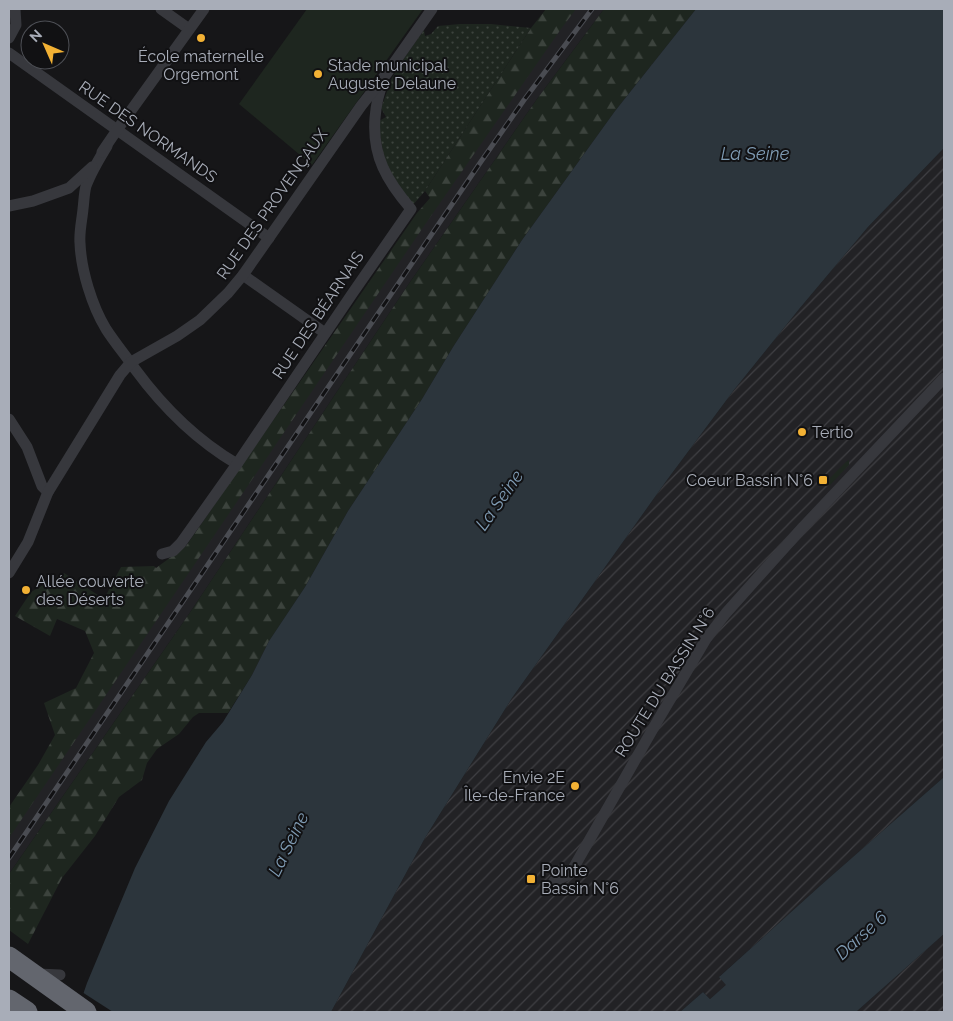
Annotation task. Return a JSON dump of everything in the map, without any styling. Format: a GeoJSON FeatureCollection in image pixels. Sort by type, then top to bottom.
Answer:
{"type":"FeatureCollection","features":[{"type":"Feature","properties":{"kind":"highway"},"geometry":{"type":"LineString","coordinates":[[9,957],[86,1012]]}},
{"type":"Feature","properties":{"kind":"highway"},"geometry":{"type":"LineString","coordinates":[[9,1000],[27,1012]]}},
{"type":"Feature","properties":{"kind":"street"},"geometry":{"type":"LineString","coordinates":[[9,38],[16,25],[15,9]]}},
{"type":"Feature","properties":{"kind":"street"},"geometry":{"type":"LineString","coordinates":[[161,9],[189,29]]}},
{"type":"Feature","properties":{"kind":"street"},"geometry":{"type":"LineString","coordinates":[[204,9],[117,130],[92,171],[85,188],[80,242],[88,286],[106,328],[163,404],[181,422],[219,453],[237,464]]}},
{"type":"Feature","properties":{"kind":"street","name":"RUE DES PROVENÇAUX"},"geometry":{"type":"LineString","coordinates":[[9,573],[28,542],[48,492],[120,375],[131,362],[178,336],[200,320],[228,293],[432,9]]}},
{"type":"Feature","properties":{"kind":"street","name":"RUE DES NORMANDS"},"geometry":{"type":"LineString","coordinates":[[9,53],[269,238]]}},
{"type":"Feature","properties":{"kind":"street","name":"RUE DES BÉARNAIS"},"geometry":{"type":"LineString","coordinates":[[162,554],[173,552],[181,544],[411,209],[393,186],[377,153],[374,126],[376,109],[379,91],[387,73]]}},
{"type":"Feature","properties":{"kind":"street"},"geometry":{"type":"LineString","coordinates":[[9,206],[33,201],[69,188],[93,165],[107,146]]}},
{"type":"Feature","properties":{"kind":"street"},"geometry":{"type":"LineString","coordinates":[[242,275],[325,333]]}},
{"type":"Feature","properties":{"kind":"street","name":"ROUTE DU BASSIN N°6"},"geometry":{"type":"LineString","coordinates":[[554,881],[570,874],[701,647],[726,613],[803,527],[944,378]]}},
{"type":"Feature","properties":{"kind":"street"},"geometry":{"type":"LineString","coordinates":[[9,419],[27,447],[42,486],[48,492]]}},
{"type":"Feature","properties":{"kind":"street"},"geometry":{"type":"LineString","coordinates":[[9,963],[35,974],[60,975]]}},
{"type":"Feature","properties":{"kind":"shaded area"},"geometry":{"type":"Polygon","coordinates":[[[567,9],[604,9],[537,99],[408,285],[191,611],[9,874],[9,809],[438,189],[567,9]]]}},
{"type":"Feature","properties":{"kind":"shaded area"},"geometry":{"type":"Polygon","coordinates":[[[944,148],[944,777],[720,976],[727,985],[710,999],[703,992],[680,1012],[331,1012],[425,838],[512,698],[667,480],[734,390],[868,227],[944,148]]]}},
{"type":"Feature","properties":{"kind":"shaded area"},"geometry":{"type":"Polygon","coordinates":[[[944,934],[944,1012],[856,1012],[944,934]]]}},
{"type":"Feature","properties":{"kind":"green space","name":"Stade municipal Auguste Delaune"},"geometry":{"type":"Polygon","coordinates":[[[307,9],[423,9],[312,165],[239,104],[307,9]]]}},
{"type":"Feature","properties":{"kind":"green space"},"geometry":{"type":"Polygon","coordinates":[[[546,9],[576,9],[424,226],[9,838],[9,807],[38,765],[55,735],[44,703],[76,688],[94,653],[85,631],[57,619],[50,636],[15,616],[31,592],[64,573],[104,599],[121,567],[154,566],[156,568],[186,546],[417,213],[430,198],[425,191],[531,28],[546,9]]]}},
{"type":"Feature","properties":{"kind":"green space"},"geometry":{"type":"Polygon","coordinates":[[[604,9],[696,9],[615,111],[522,240],[422,399],[348,511],[305,587],[269,641],[252,675],[228,713],[199,713],[193,717],[179,734],[157,749],[147,763],[142,780],[119,797],[95,836],[62,878],[28,944],[9,930],[9,874],[191,611],[408,285],[537,99],[604,9]]]}},
{"type":"Feature","properties":{"kind":"green space"},"geometry":{"type":"Polygon","coordinates":[[[491,24],[531,28],[425,191],[412,206],[387,170],[377,122],[386,117],[381,108],[392,78],[424,30],[425,36],[431,34],[438,26],[491,24]]]}},
{"type":"Feature","properties":{"kind":"green space"},"geometry":{"type":"Polygon","coordinates":[[[849,460],[849,465],[828,485],[827,481],[849,460]]]}},
{"type":"Feature","properties":{"kind":"water","name":"La Seine"},"geometry":{"type":"Polygon","coordinates":[[[696,9],[944,9],[944,148],[868,227],[734,390],[667,480],[512,698],[425,838],[331,1012],[77,1012],[87,983],[135,868],[169,801],[206,742],[223,722],[252,675],[269,641],[305,587],[348,511],[422,399],[522,240],[615,111],[696,9]]]}},
{"type":"Feature","properties":{"kind":"water","name":"Darse 6"},"geometry":{"type":"Polygon","coordinates":[[[944,777],[944,934],[856,1012],[680,1012],[703,992],[710,999],[726,985],[719,977],[944,777]]]}},
{"type":"Feature","properties":{"kind":"pier"},"geometry":{"type":"Polygon","coordinates":[[[82,992],[113,1012],[74,1012],[82,992]]]}},
{"type":"Feature","properties":{"kind":"railway"},"geometry":{"type":"LineString","coordinates":[[9,858],[480,163],[592,9]]}},
{"type":"Feature","properties":{"kind":"place","name":"École maternelle Orgemont"},"geometry":{"type":"Point","coordinates":[201,38]}},
{"type":"Feature","properties":{"kind":"place","name":"Stade municipal Auguste Delaune"},"geometry":{"type":"Point","coordinates":[318,74]}},
{"type":"Feature","properties":{"kind":"place","name":"Tertio"},"geometry":{"type":"Point","coordinates":[802,432]}},
{"type":"Feature","properties":{"kind":"place","name":"Coeur Bassin N°6"},"geometry":{"type":"Point","coordinates":[823,480]}},
{"type":"Feature","properties":{"kind":"place","name":"Allée couverte des Déserts"},"geometry":{"type":"Point","coordinates":[26,590]}},
{"type":"Feature","properties":{"kind":"place","name":"Envie 2E Île-de-France"},"geometry":{"type":"Point","coordinates":[575,786]}},
{"type":"Feature","properties":{"kind":"place","name":"Pointe Bassin N°6"},"geometry":{"type":"Point","coordinates":[531,879]}}]}
